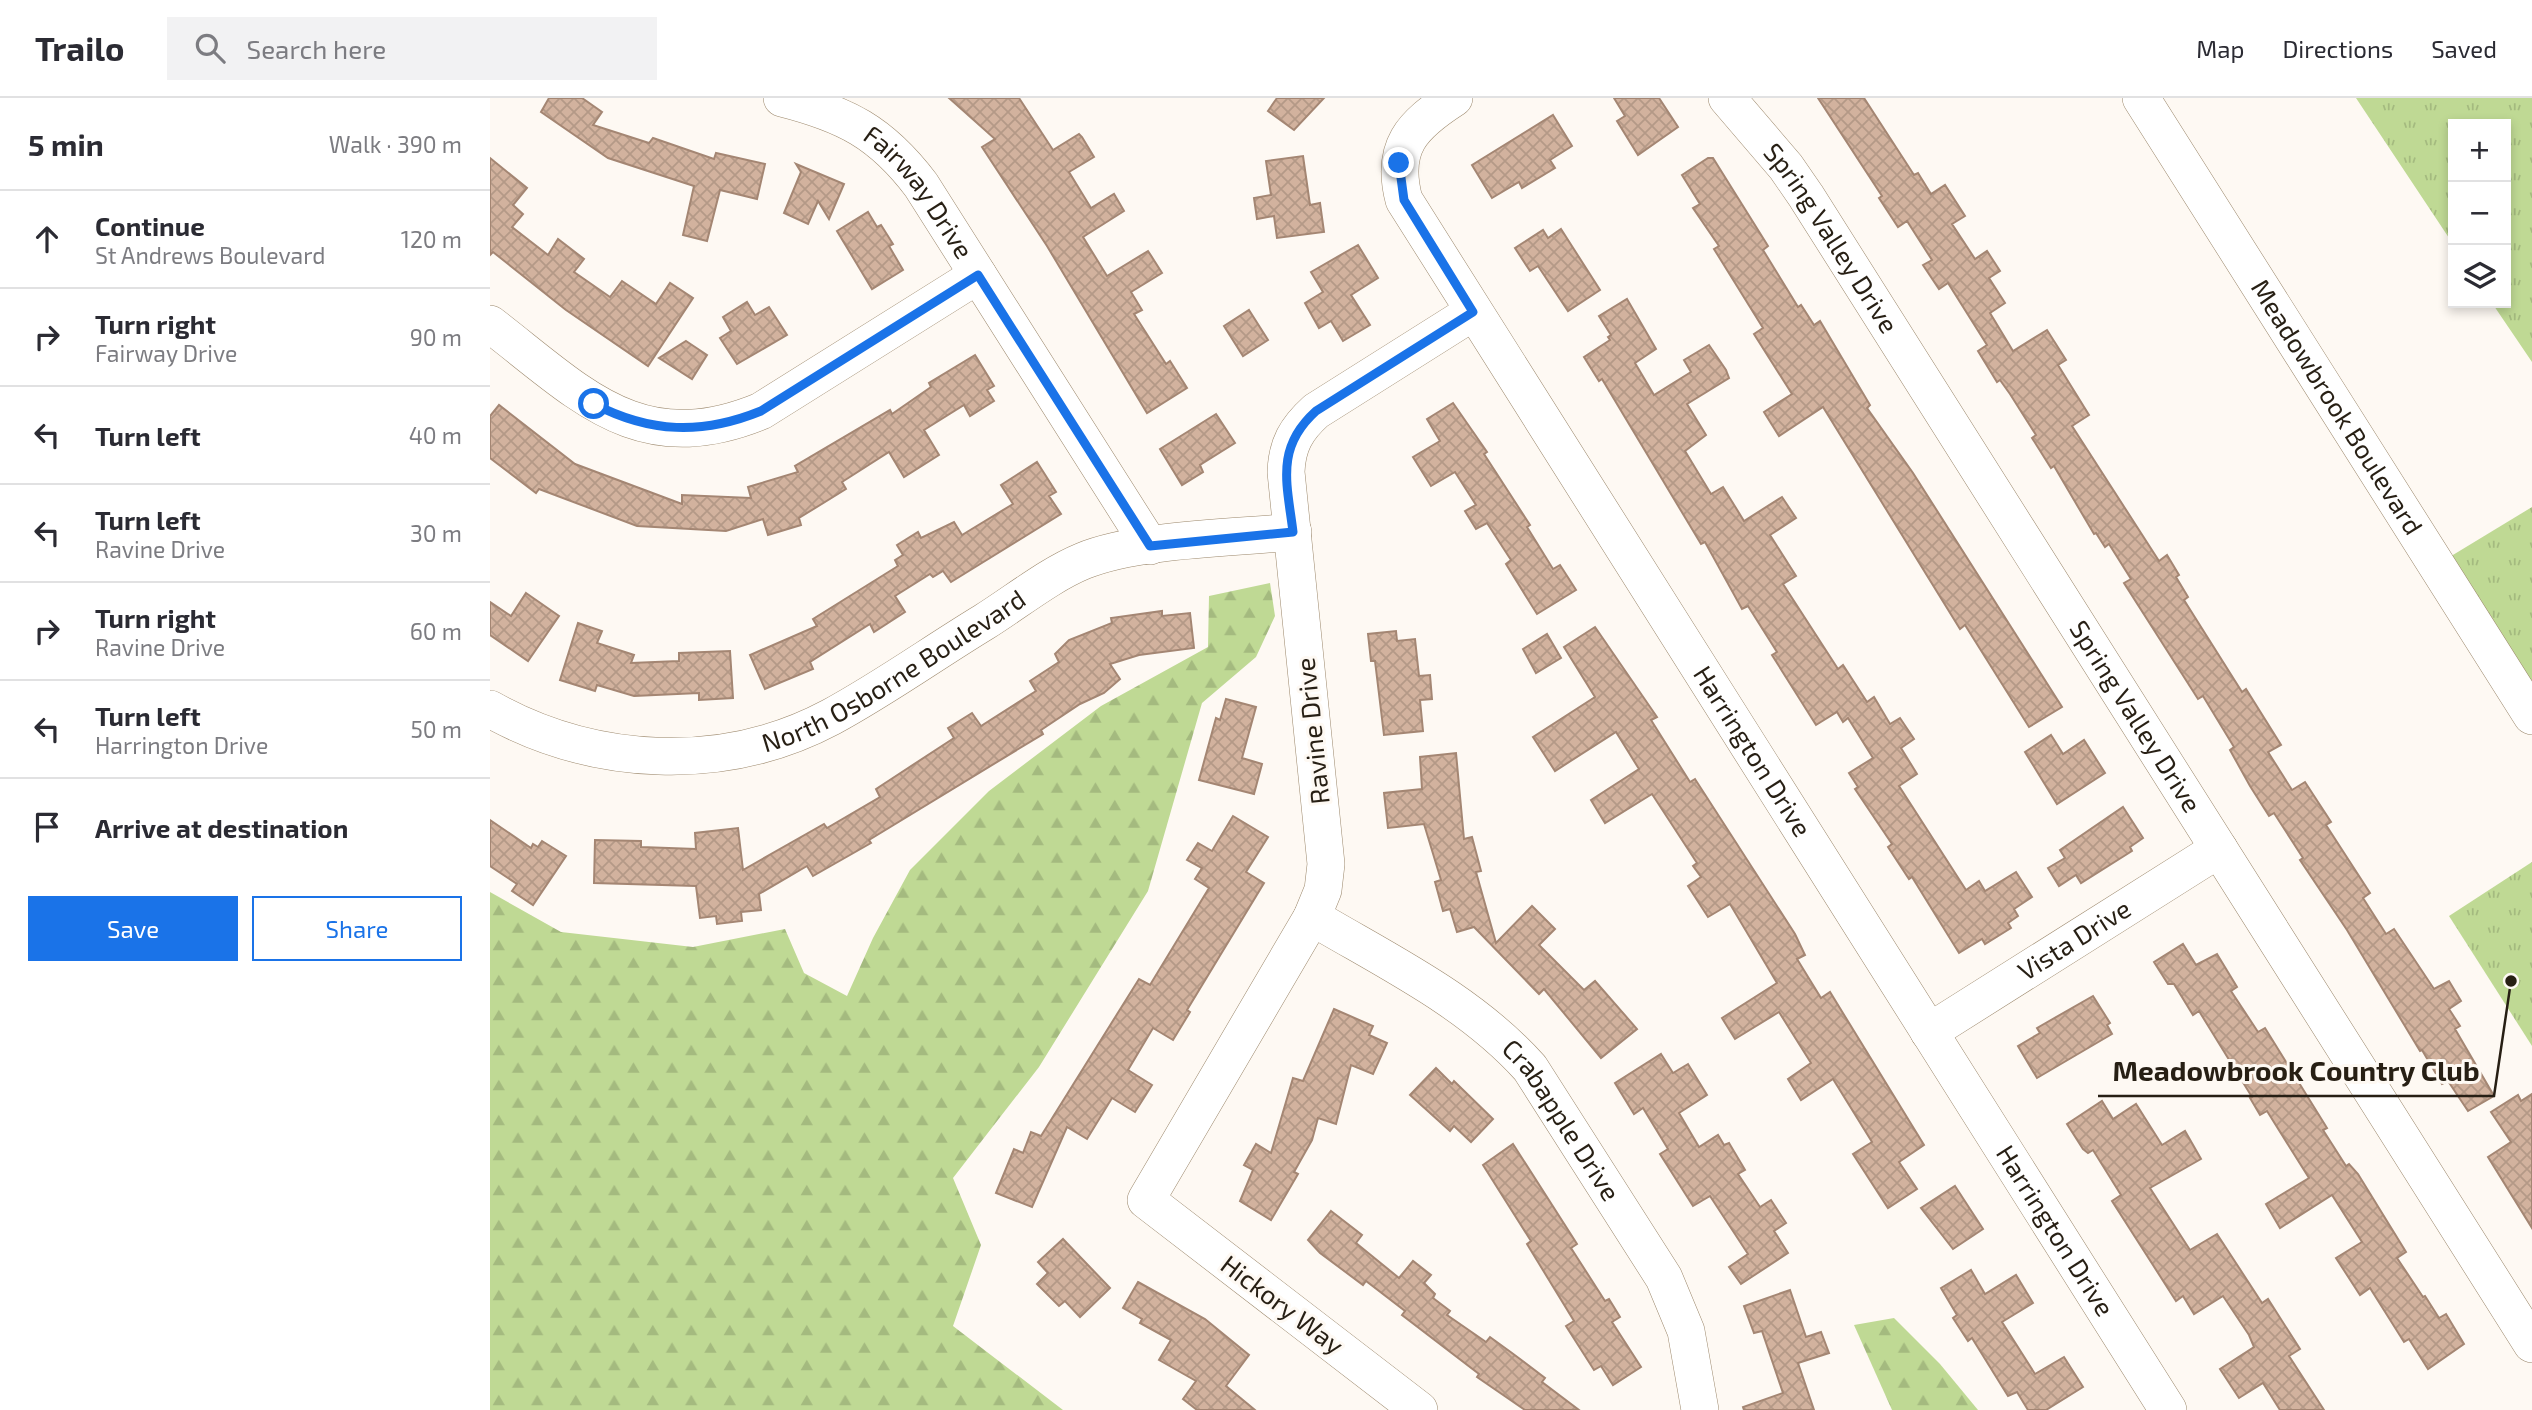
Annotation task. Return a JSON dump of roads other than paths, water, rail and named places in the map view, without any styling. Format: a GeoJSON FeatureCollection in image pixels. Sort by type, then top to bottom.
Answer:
{"type":"FeatureCollection","features":[{"type":"Feature","properties":{"kind":"street","name":"Fairway Drive"},"geometry":{"type":"LineString","coordinates":[[782,98],[822,108],[851,120],[878,138],[902,159],[1150,546]]}},
{"type":"Feature","properties":{"kind":"street","name":"Harrington Drive"},"geometry":{"type":"LineString","coordinates":[[1454,98],[1427,115],[1414,128],[1404,145],[1399,163],[1399,182],[1404,200],[2168,1410]]}},
{"type":"Feature","properties":{"kind":"street","name":"Spring Valley Drive"},"geometry":{"type":"LineString","coordinates":[[1727,98],[1786,167],[1806,196],[2532,1344]]}},
{"type":"Feature","properties":{"kind":"street","name":"Meadowbrook Boulevard"},"geometry":{"type":"LineString","coordinates":[[2141,98],[2532,716]]}},
{"type":"Feature","properties":{"kind":"street"},"geometry":{"type":"LineString","coordinates":[[490,324],[594,404],[620,417],[667,428],[706,428],[761,411],[978,275]]}},
{"type":"Feature","properties":{"kind":"street","name":"Ravine Drive"},"geometry":{"type":"LineString","coordinates":[[1146,1200],[1312,917],[1323,890],[1326,864],[1287,456],[1301,425],[1316,411],[1473,312]]}},
{"type":"Feature","properties":{"kind":"street","name":"North Osborne Boulevard"},"geometry":{"type":"LineString","coordinates":[[490,709],[560,741],[621,754],[682,757],[743,748],[773,741],[831,717],[1080,562],[1103,553],[1150,546],[1293,532]]}},
{"type":"Feature","properties":{"kind":"street","name":"Vista Drive"},"geometry":{"type":"LineString","coordinates":[[1928,1032],[2219,849]]}},
{"type":"Feature","properties":{"kind":"street","name":"Crabapple Drive"},"geometry":{"type":"LineString","coordinates":[[1312,917],[1468,1010],[1511,1047],[1530,1068],[1664,1278],[1686,1331],[1700,1410]]}},
{"type":"Feature","properties":{"kind":"street","name":"Hickory Way"},"geometry":{"type":"LineString","coordinates":[[1146,1200],[1419,1410]]}},
{"type":"Feature","properties":{"kind":"place","name":"Meadowbrook Country Club"},"geometry":{"type":"Point","coordinates":[2511,981]}}]}
